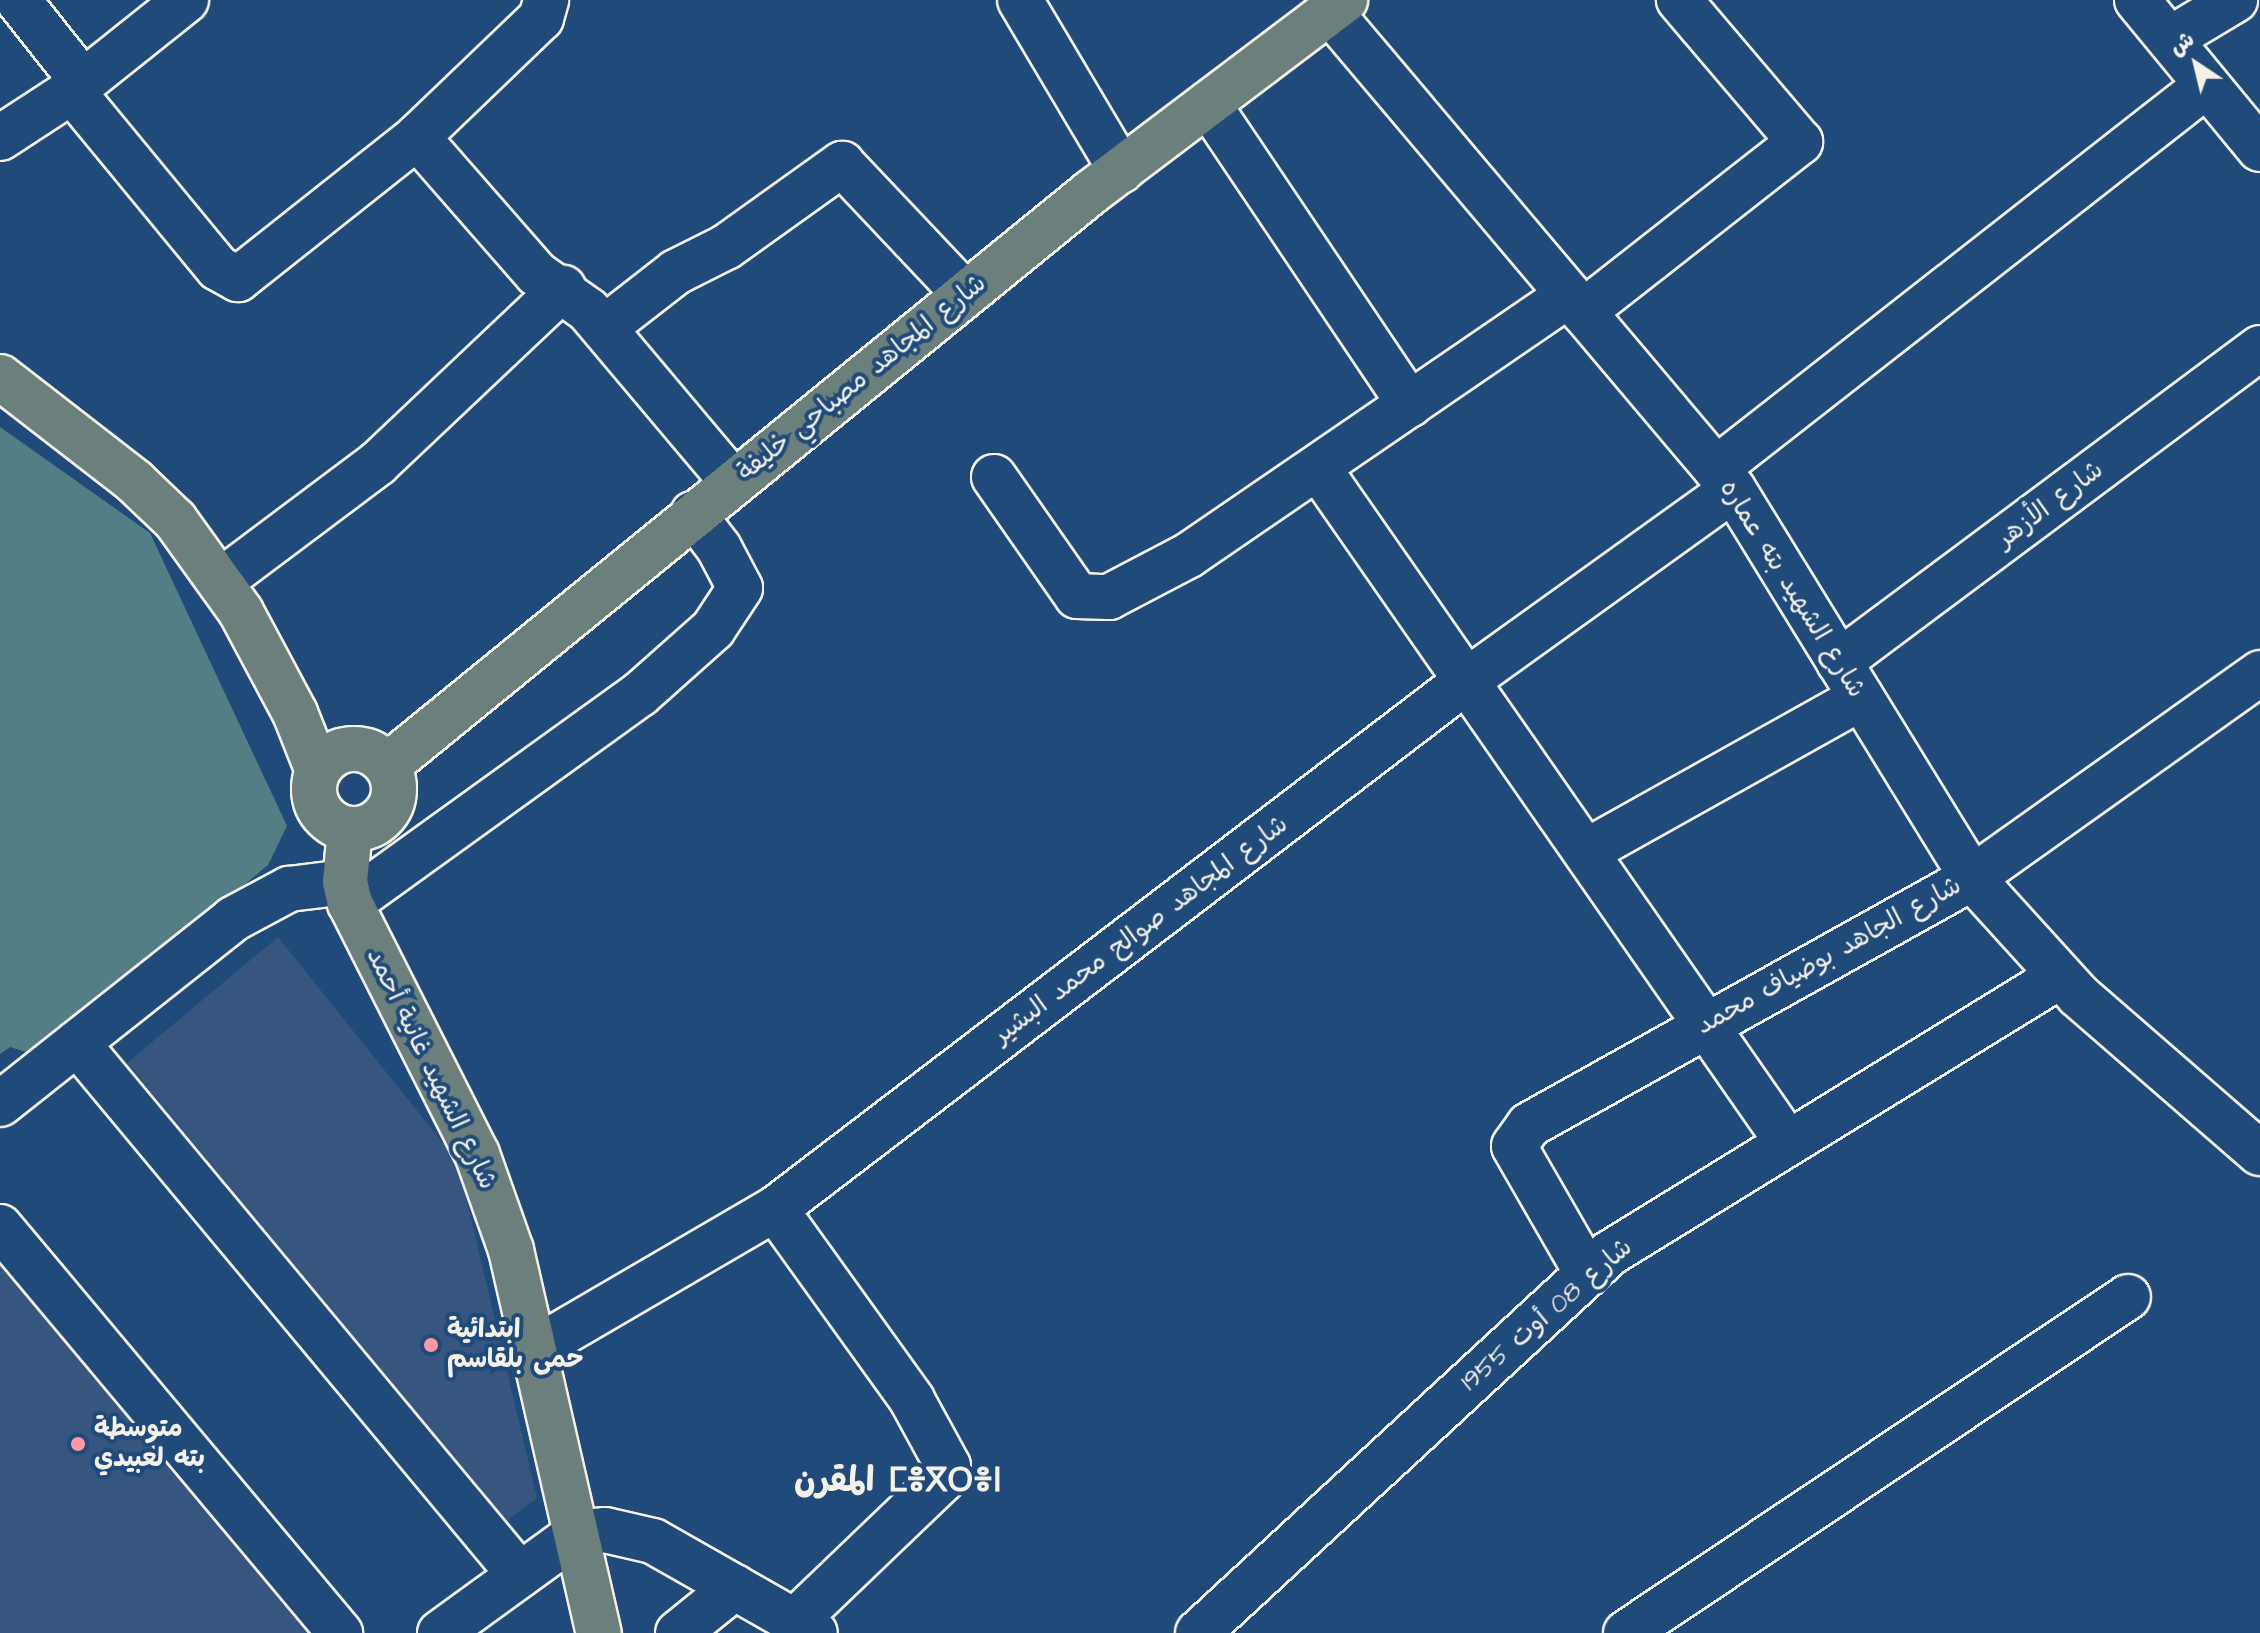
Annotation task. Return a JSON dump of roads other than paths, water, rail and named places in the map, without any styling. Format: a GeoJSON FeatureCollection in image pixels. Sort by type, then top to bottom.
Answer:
{"type":"FeatureCollection","features":[{"type":"Feature","properties":{"kind":"main road","name":"شارع المجاهد مصباحي خليفة"},"geometry":{"type":"LineString","coordinates":[[372,757],[693,514],[1121,170],[1338,6]]}},
{"type":"Feature","properties":{"kind":"main road"},"geometry":{"type":"LineString","coordinates":[[0,377],[134,481],[175,520],[221,581],[295,713],[372,757],[394,791],[385,814],[363,828],[328,802],[334,753],[372,757]]}},
{"type":"Feature","properties":{"kind":"main road","name":"شارع الشهيد غانية أحمد"},"geometry":{"type":"LineString","coordinates":[[295,713],[328,802],[325,845],[477,1154],[511,1250],[579,1532],[599,1633]]}},
{"type":"Feature","properties":{"kind":"street"},"geometry":{"type":"LineString","coordinates":[[18,0],[77,87],[218,268],[238,279],[417,137],[541,18],[546,0]]}},
{"type":"Feature","properties":{"kind":"street"},"geometry":{"type":"LineString","coordinates":[[0,138],[77,87],[186,0]]}},
{"type":"Feature","properties":{"kind":"street"},"geometry":{"type":"LineString","coordinates":[[1020,0],[1121,170]]}},
{"type":"Feature","properties":{"kind":"street"},"geometry":{"type":"LineString","coordinates":[[994,477],[1077,596],[1109,597],[1189,555],[1410,405],[1576,304],[1800,142],[1679,0]]}},
{"type":"Feature","properties":{"kind":"street"},"geometry":{"type":"LineString","coordinates":[[2137,0],[2260,149]]}},
{"type":"Feature","properties":{"kind":"street"},"geometry":{"type":"LineString","coordinates":[[2170,39],[2235,0]]}},
{"type":"Feature","properties":{"kind":"street","name":"شارع الشهيد بته عماره"},"geometry":{"type":"LineString","coordinates":[[1338,6],[1576,304],[1725,479],[1972,878],[2060,976],[2260,1153]]}},
{"type":"Feature","properties":{"kind":"street","name":"شارع المجاهد صوالح محمد البشير"},"geometry":{"type":"LineString","coordinates":[[535,1349],[775,1209],[1469,679],[1725,479],[2207,85]]}},
{"type":"Feature","properties":{"kind":"street"},"geometry":{"type":"LineString","coordinates":[[1208,104],[1410,405]]}},
{"type":"Feature","properties":{"kind":"street"},"geometry":{"type":"LineString","coordinates":[[417,137],[537,274],[563,288],[604,328],[733,482]]}},
{"type":"Feature","properties":{"kind":"street"},"geometry":{"type":"LineString","coordinates":[[604,328],[676,272],[726,247],[842,164],[965,294]]}},
{"type":"Feature","properties":{"kind":"street"},"geometry":{"type":"LineString","coordinates":[[221,581],[378,463],[563,288]]}},
{"type":"Feature","properties":{"kind":"street","name":"شارع الأزهر"},"geometry":{"type":"LineString","coordinates":[[1587,851],[1850,680],[2260,348]]}},
{"type":"Feature","properties":{"kind":"street"},"geometry":{"type":"LineString","coordinates":[[1319,469],[1469,679],[1788,1143]]}},
{"type":"Feature","properties":{"kind":"street"},"geometry":{"type":"LineString","coordinates":[[0,1104],[233,919],[289,889],[348,892],[640,694],[713,629],[740,588],[719,548],[693,514]]}},
{"type":"Feature","properties":{"kind":"street","name":"شارع الجاهد بوضياف محمد"},"geometry":{"type":"LineString","coordinates":[[1587,1273],[1514,1146],[1529,1125],[1706,1023],[1972,878],[2257,681]]}},
{"type":"Feature","properties":{"kind":"street","name":"شارع 08 أوت 1955"},"geometry":{"type":"LineString","coordinates":[[1198,1633],[1610,1253],[2060,976]]}},
{"type":"Feature","properties":{"kind":"street"},"geometry":{"type":"LineString","coordinates":[[77,1043],[520,1575]]}},
{"type":"Feature","properties":{"kind":"street"},"geometry":{"type":"LineString","coordinates":[[440,1633],[579,1532],[642,1537],[805,1627],[943,1479],[948,1466],[912,1400],[775,1209]]}},
{"type":"Feature","properties":{"kind":"street"},"geometry":{"type":"LineString","coordinates":[[0,1227],[340,1633]]}},
{"type":"Feature","properties":{"kind":"street"},"geometry":{"type":"LineString","coordinates":[[1626,1633],[2128,1297]]}},
{"type":"Feature","properties":{"kind":"street"},"geometry":{"type":"LineString","coordinates":[[678,1633],[735,1587]]}},
{"type":"Feature","properties":{"kind":"place","name":"ابتدائية حمى بلقاسم"},"geometry":{"type":"Point","coordinates":[431,1345]}},
{"type":"Feature","properties":{"kind":"place","name":"متوسطة بته لعبيدي"},"geometry":{"type":"Point","coordinates":[78,1444]}},
{"type":"Feature","properties":{"kind":"district","name":"المقرن ⵎⴻⴳⵔⴻⵏ"},"geometry":{"type":"Point","coordinates":[898,1482]}}]}
